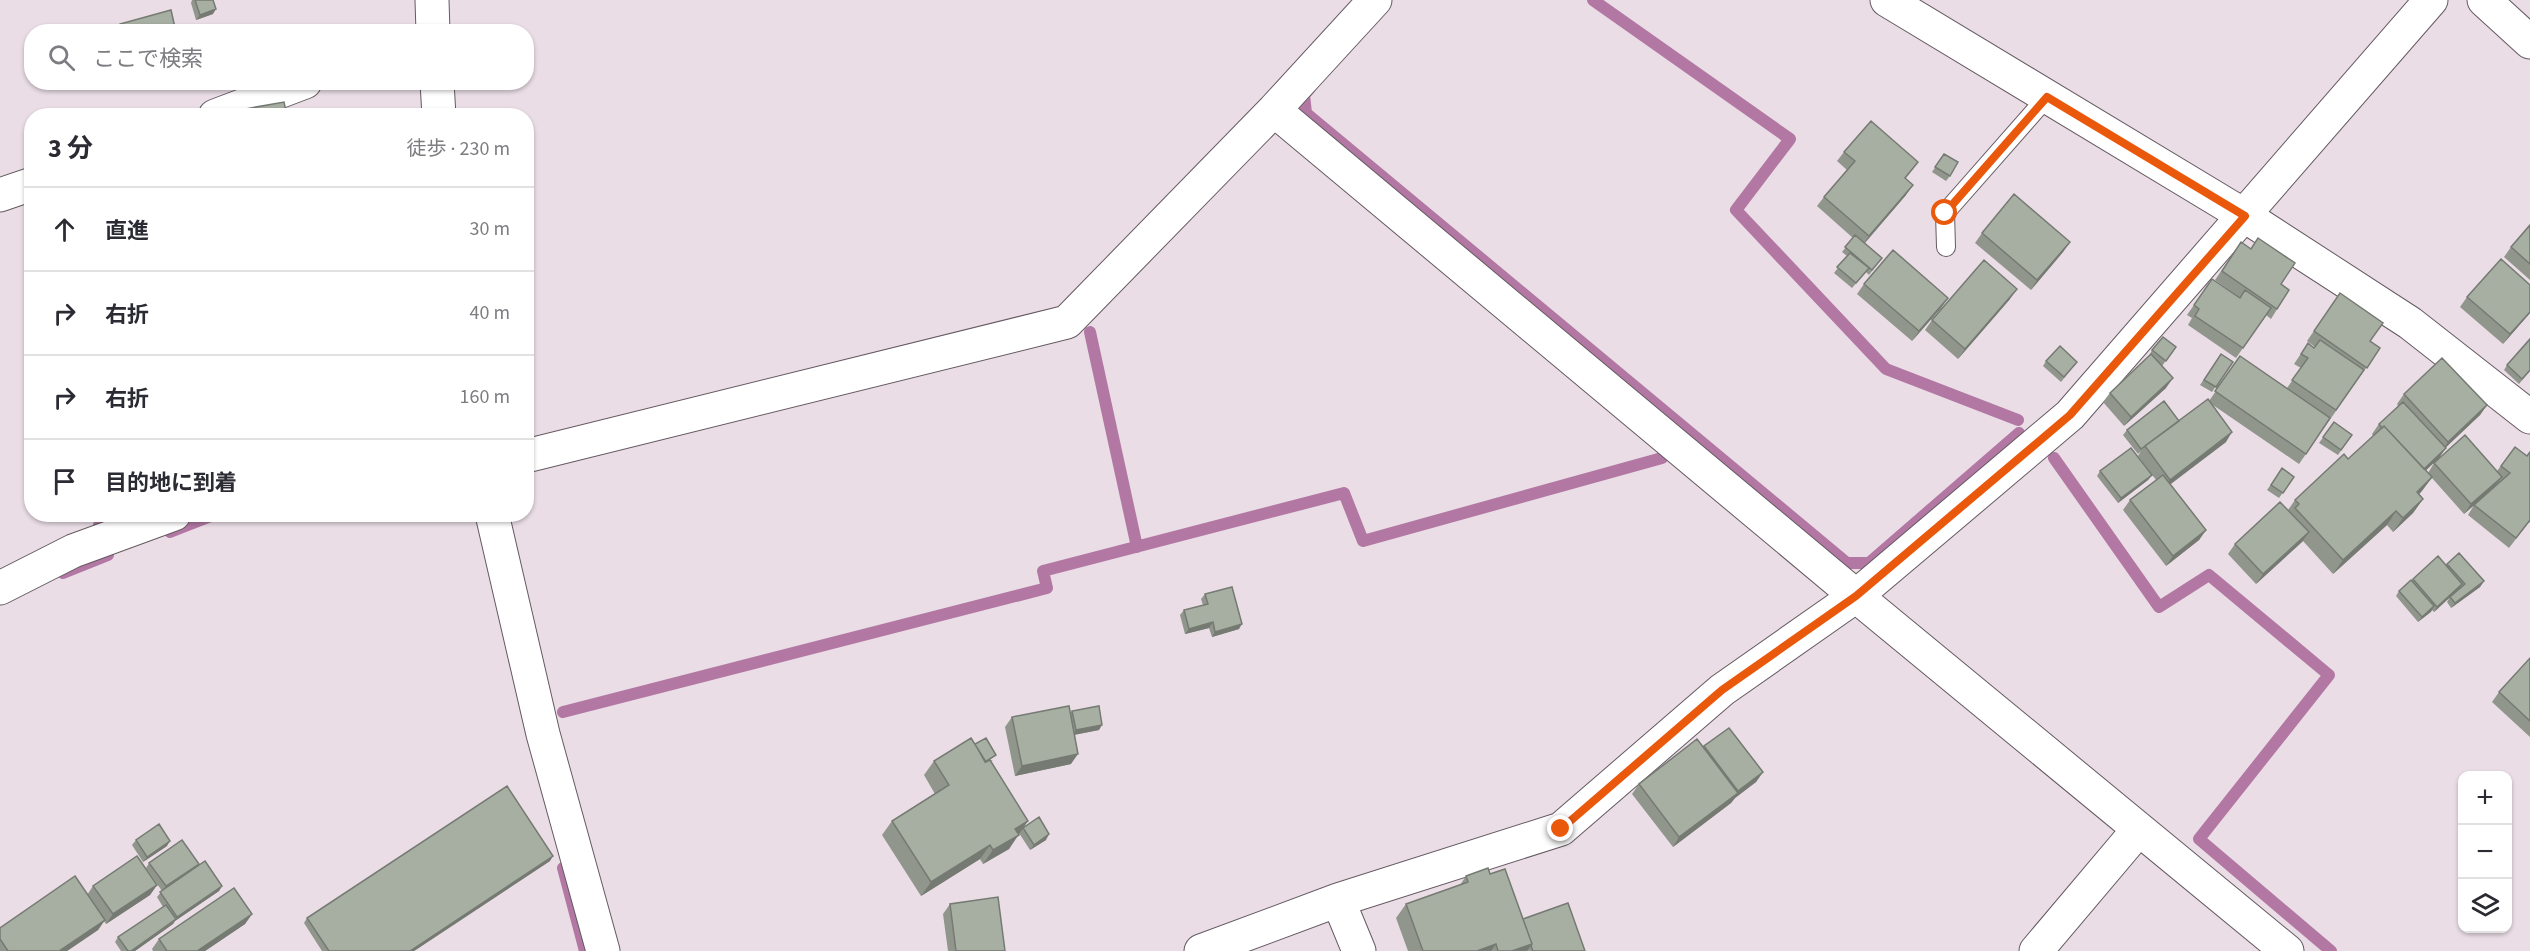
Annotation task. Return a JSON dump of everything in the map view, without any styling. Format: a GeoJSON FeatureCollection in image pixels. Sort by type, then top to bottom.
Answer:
{"type":"FeatureCollection","features":[{"type":"Feature","properties":{"kind":"street"},"geometry":{"type":"LineString","coordinates":[[432,0],[433,24]]}},
{"type":"Feature","properties":{"kind":"street"},"geometry":{"type":"LineString","coordinates":[[534,454],[1067,322],[1274,110],[1375,0]]}},
{"type":"Feature","properties":{"kind":"street"},"geometry":{"type":"LineString","coordinates":[[1887,0],[2245,216],[2410,323],[2530,417]]}},
{"type":"Feature","properties":{"kind":"street"},"geometry":{"type":"LineString","coordinates":[[1201,951],[1338,900],[1561,829],[1722,690],[1856,596],[2070,415],[2432,0]]}},
{"type":"Feature","properties":{"kind":"street"},"geometry":{"type":"LineString","coordinates":[[2484,0],[2530,42]]}},
{"type":"Feature","properties":{"kind":"street"},"geometry":{"type":"LineString","coordinates":[[236,108],[284,90]]}},
{"type":"Feature","properties":{"kind":"street"},"geometry":{"type":"LineString","coordinates":[[437,90],[439,108]]}},
{"type":"Feature","properties":{"kind":"street"},"geometry":{"type":"LineString","coordinates":[[1274,110],[1856,596],[2287,951]]}},
{"type":"Feature","properties":{"kind":"street"},"geometry":{"type":"LineString","coordinates":[[0,195],[24,187]]}},
{"type":"Feature","properties":{"kind":"street"},"geometry":{"type":"LineString","coordinates":[[0,588],[73,551],[152,522]]}},
{"type":"Feature","properties":{"kind":"street"},"geometry":{"type":"LineString","coordinates":[[494,522],[543,734],[603,951]]}},
{"type":"Feature","properties":{"kind":"street"},"geometry":{"type":"LineString","coordinates":[[2037,951],[2139,829]]}},
{"type":"Feature","properties":{"kind":"street"},"geometry":{"type":"LineString","coordinates":[[1338,900],[1359,951]]}},
{"type":"Feature","properties":{"kind":"lane"},"geometry":{"type":"LineString","coordinates":[[1946,248],[1945,213],[2047,97]]}},
{"type":"Feature","properties":{"kind":"building"},"geometry":{"type":"Polygon","coordinates":[[[195,0],[213,0],[216,9],[200,15],[195,0]]]}},
{"type":"Feature","properties":{"kind":"building"},"geometry":{"type":"Polygon","coordinates":[[[171,10],[174,24],[120,24],[171,10]]]}},
{"type":"Feature","properties":{"kind":"building"},"geometry":{"type":"Polygon","coordinates":[[[284,102],[285,108],[251,108],[284,102]]]}},
{"type":"Feature","properties":{"kind":"building"},"geometry":{"type":"Polygon","coordinates":[[[1871,121],[1918,162],[1905,178],[1913,185],[1869,236],[1824,197],[1855,161],[1844,152],[1871,121]]]}},
{"type":"Feature","properties":{"kind":"building"},"geometry":{"type":"Polygon","coordinates":[[[1944,154],[1958,162],[1950,176],[1935,167],[1944,154]]]}},
{"type":"Feature","properties":{"kind":"building"},"geometry":{"type":"Polygon","coordinates":[[[2014,194],[2070,242],[2037,280],[1982,233],[2014,194]]]}},
{"type":"Feature","properties":{"kind":"building"},"geometry":{"type":"Polygon","coordinates":[[[2530,225],[2530,264],[2511,247],[2530,225]]]}},
{"type":"Feature","properties":{"kind":"building"},"geometry":{"type":"Polygon","coordinates":[[[1855,235],[1882,258],[1872,270],[1845,247],[1855,235]]]}},
{"type":"Feature","properties":{"kind":"building"},"geometry":{"type":"Polygon","coordinates":[[[2258,238],[2295,263],[2281,284],[2289,290],[2277,309],[2222,271],[2241,242],[2251,249],[2258,238]]]}},
{"type":"Feature","properties":{"kind":"building"},"geometry":{"type":"Polygon","coordinates":[[[1893,250],[1948,298],[1919,331],[1864,284],[1893,250]]]}},
{"type":"Feature","properties":{"kind":"building"},"geometry":{"type":"Polygon","coordinates":[[[1850,253],[1869,268],[1856,283],[1837,267],[1850,253]]]}},
{"type":"Feature","properties":{"kind":"building"},"geometry":{"type":"Polygon","coordinates":[[[2501,259],[2530,285],[2530,312],[2510,334],[2467,297],[2501,259]]]}},
{"type":"Feature","properties":{"kind":"building"},"geometry":{"type":"Polygon","coordinates":[[[1984,260],[2017,289],[1965,349],[1932,320],[1984,260]]]}},
{"type":"Feature","properties":{"kind":"building"},"geometry":{"type":"Polygon","coordinates":[[[2212,279],[2240,298],[2245,290],[2271,308],[2243,348],[2195,316],[2199,309],[2194,305],[2212,279]]]}},
{"type":"Feature","properties":{"kind":"building"},"geometry":{"type":"Polygon","coordinates":[[[2340,293],[2383,323],[2370,341],[2380,348],[2367,368],[2314,331],[2340,293]]]}},
{"type":"Feature","properties":{"kind":"building"},"geometry":{"type":"Polygon","coordinates":[[[2163,337],[2176,347],[2166,361],[2152,350],[2163,337]]]}},
{"type":"Feature","properties":{"kind":"building"},"geometry":{"type":"Polygon","coordinates":[[[2530,339],[2530,370],[2522,379],[2507,365],[2530,339]]]}},
{"type":"Feature","properties":{"kind":"building"},"geometry":{"type":"Polygon","coordinates":[[[2320,340],[2364,370],[2336,410],[2292,380],[2308,358],[2301,354],[2308,343],[2314,348],[2320,340]]]}},
{"type":"Feature","properties":{"kind":"building"},"geometry":{"type":"Polygon","coordinates":[[[2060,346],[2077,362],[2064,377],[2046,361],[2060,346]]]}},
{"type":"Feature","properties":{"kind":"building"},"geometry":{"type":"Polygon","coordinates":[[[2151,354],[2173,378],[2131,417],[2110,393],[2151,354]]]}},
{"type":"Feature","properties":{"kind":"building"},"geometry":{"type":"Polygon","coordinates":[[[2221,354],[2233,362],[2216,387],[2204,380],[2221,354]]]}},
{"type":"Feature","properties":{"kind":"building"},"geometry":{"type":"Polygon","coordinates":[[[2240,356],[2330,418],[2306,454],[2215,391],[2240,356]]]}},
{"type":"Feature","properties":{"kind":"building"},"geometry":{"type":"Polygon","coordinates":[[[2442,358],[2487,405],[2448,442],[2404,394],[2442,358]]]}},
{"type":"Feature","properties":{"kind":"building"},"geometry":{"type":"Polygon","coordinates":[[[2208,399],[2232,432],[2170,480],[2145,446],[2208,399]]]}},
{"type":"Feature","properties":{"kind":"building"},"geometry":{"type":"Polygon","coordinates":[[[2164,401],[2179,421],[2141,449],[2127,430],[2164,401]]]}},
{"type":"Feature","properties":{"kind":"building"},"geometry":{"type":"Polygon","coordinates":[[[2403,402],[2446,448],[2424,469],[2384,426],[2382,428],[2379,424],[2403,402]]]}},
{"type":"Feature","properties":{"kind":"building"},"geometry":{"type":"Polygon","coordinates":[[[2334,422],[2352,435],[2341,450],[2323,437],[2334,422]]]}},
{"type":"Feature","properties":{"kind":"building"},"geometry":{"type":"Polygon","coordinates":[[[2384,426],[2432,477],[2417,492],[2423,499],[2403,518],[2396,511],[2343,560],[2295,508],[2299,504],[2295,500],[2344,454],[2348,459],[2384,426]]]}},
{"type":"Feature","properties":{"kind":"building"},"geometry":{"type":"Polygon","coordinates":[[[2465,435],[2502,477],[2471,504],[2434,463],[2465,435]]]}},
{"type":"Feature","properties":{"kind":"building"},"geometry":{"type":"Polygon","coordinates":[[[2515,447],[2527,456],[2530,452],[2530,520],[2516,538],[2474,505],[2510,473],[2501,466],[2515,447]]]}},
{"type":"Feature","properties":{"kind":"building"},"geometry":{"type":"Polygon","coordinates":[[[2131,448],[2152,475],[2121,498],[2100,471],[2131,448]]]}},
{"type":"Feature","properties":{"kind":"building"},"geometry":{"type":"Polygon","coordinates":[[[2282,468],[2294,477],[2283,493],[2271,485],[2282,468]]]}},
{"type":"Feature","properties":{"kind":"building"},"geometry":{"type":"Polygon","coordinates":[[[2163,475],[2206,530],[2173,556],[2130,500],[2163,475]]]}},
{"type":"Feature","properties":{"kind":"building"},"geometry":{"type":"Polygon","coordinates":[[[2280,502],[2309,532],[2263,574],[2235,544],[2280,502]]]}},
{"type":"Feature","properties":{"kind":"building"},"geometry":{"type":"Polygon","coordinates":[[[2459,553],[2484,581],[2455,603],[2450,597],[2465,584],[2447,564],[2459,553]]]}},
{"type":"Feature","properties":{"kind":"building"},"geometry":{"type":"Polygon","coordinates":[[[2438,556],[2462,584],[2437,607],[2413,579],[2438,556]]]}},
{"type":"Feature","properties":{"kind":"building"},"geometry":{"type":"Polygon","coordinates":[[[2411,580],[2434,606],[2422,617],[2399,591],[2411,580]]]}},
{"type":"Feature","properties":{"kind":"building"},"geometry":{"type":"Polygon","coordinates":[[[1232,587],[1242,624],[1215,632],[1213,622],[1189,629],[1184,610],[1208,604],[1205,594],[1232,587]]]}},
{"type":"Feature","properties":{"kind":"building"},"geometry":{"type":"Polygon","coordinates":[[[2530,658],[2530,721],[2499,692],[2530,658]]]}},
{"type":"Feature","properties":{"kind":"building"},"geometry":{"type":"Polygon","coordinates":[[[1069,706],[1078,754],[1022,766],[1012,717],[1069,706]]]}},
{"type":"Feature","properties":{"kind":"building"},"geometry":{"type":"Polygon","coordinates":[[[1099,706],[1102,725],[1076,730],[1072,711],[1099,706]]]}},
{"type":"Feature","properties":{"kind":"building"},"geometry":{"type":"Polygon","coordinates":[[[1729,728],[1763,772],[1738,791],[1704,746],[1729,728]]]}},
{"type":"Feature","properties":{"kind":"building"},"geometry":{"type":"Polygon","coordinates":[[[971,738],[986,762],[990,760],[1028,821],[1015,829],[1019,835],[993,850],[990,845],[931,882],[892,821],[949,785],[934,761],[971,738]]]}},
{"type":"Feature","properties":{"kind":"building"},"geometry":{"type":"Polygon","coordinates":[[[986,738],[996,755],[985,762],[975,744],[986,738]]]}},
{"type":"Feature","properties":{"kind":"building"},"geometry":{"type":"Polygon","coordinates":[[[1697,739],[1738,793],[1679,837],[1639,784],[1697,739]]]}},
{"type":"Feature","properties":{"kind":"building"},"geometry":{"type":"Polygon","coordinates":[[[507,786],[553,856],[410,951],[329,951],[307,918],[507,786]]]}},
{"type":"Feature","properties":{"kind":"building"},"geometry":{"type":"Polygon","coordinates":[[[1039,817],[1049,834],[1034,845],[1023,828],[1039,817]]]}},
{"type":"Feature","properties":{"kind":"building"},"geometry":{"type":"Polygon","coordinates":[[[159,824],[170,841],[147,857],[136,840],[159,824]]]}},
{"type":"Feature","properties":{"kind":"building"},"geometry":{"type":"Polygon","coordinates":[[[182,840],[199,864],[166,886],[149,863],[182,840]]]}},
{"type":"Feature","properties":{"kind":"building"},"geometry":{"type":"Polygon","coordinates":[[[137,856],[157,885],[113,914],[93,886],[137,856]]]}},
{"type":"Feature","properties":{"kind":"building"},"geometry":{"type":"Polygon","coordinates":[[[205,861],[222,886],[177,917],[160,892],[205,861]]]}},
{"type":"Feature","properties":{"kind":"building"},"geometry":{"type":"Polygon","coordinates":[[[1488,868],[1490,874],[1505,869],[1532,944],[1512,951],[1498,951],[1496,944],[1477,951],[1423,951],[1406,904],[1468,882],[1466,876],[1488,868]]]}},
{"type":"Feature","properties":{"kind":"building"},"geometry":{"type":"Polygon","coordinates":[[[75,876],[105,920],[59,951],[8,951],[0,939],[0,928],[75,876]]]}},
{"type":"Feature","properties":{"kind":"building"},"geometry":{"type":"Polygon","coordinates":[[[234,888],[252,914],[197,951],[167,951],[159,939],[234,888]]]}},
{"type":"Feature","properties":{"kind":"building"},"geometry":{"type":"Polygon","coordinates":[[[998,897],[1005,951],[956,951],[950,904],[998,897]]]}},
{"type":"Feature","properties":{"kind":"building"},"geometry":{"type":"Polygon","coordinates":[[[1568,903],[1585,951],[1533,951],[1523,919],[1568,903]]]}},
{"type":"Feature","properties":{"kind":"building"},"geometry":{"type":"Polygon","coordinates":[[[166,905],[176,919],[128,951],[118,937],[166,905]]]}},
{"type":"Feature","properties":{"kind":"waterway"},"geometry":{"type":"LineString","coordinates":[[1593,0],[1790,139],[1736,210],[1886,369],[2018,420]]}},
{"type":"Feature","properties":{"kind":"waterway"},"geometry":{"type":"LineString","coordinates":[[1310,88],[1304,95],[1306,113],[1847,563],[1869,563],[2019,433]]}},
{"type":"Feature","properties":{"kind":"waterway"},"geometry":{"type":"LineString","coordinates":[[1090,332],[1137,547]]}},
{"type":"Feature","properties":{"kind":"waterway"},"geometry":{"type":"LineString","coordinates":[[563,712],[1047,588],[1043,571],[1344,493],[1363,541],[1662,458]]}},
{"type":"Feature","properties":{"kind":"waterway"},"geometry":{"type":"LineString","coordinates":[[2054,458],[2159,607],[2209,575],[2329,675],[2199,839],[2331,951]]}},
{"type":"Feature","properties":{"kind":"waterway"},"geometry":{"type":"LineString","coordinates":[[99,525],[106,522]]}},
{"type":"Feature","properties":{"kind":"waterway"},"geometry":{"type":"LineString","coordinates":[[170,532],[196,522]]}},
{"type":"Feature","properties":{"kind":"waterway"},"geometry":{"type":"LineString","coordinates":[[63,573],[108,555]]}},
{"type":"Feature","properties":{"kind":"waterway"},"geometry":{"type":"LineString","coordinates":[[563,868],[585,951]]}},
{"type":"Feature","properties":{"kind":"route"},"geometry":{"type":"LineString","coordinates":[[1561,829],[1722,690],[1856,596],[2070,415],[2245,216],[2047,97],[1945,213]]}}]}
